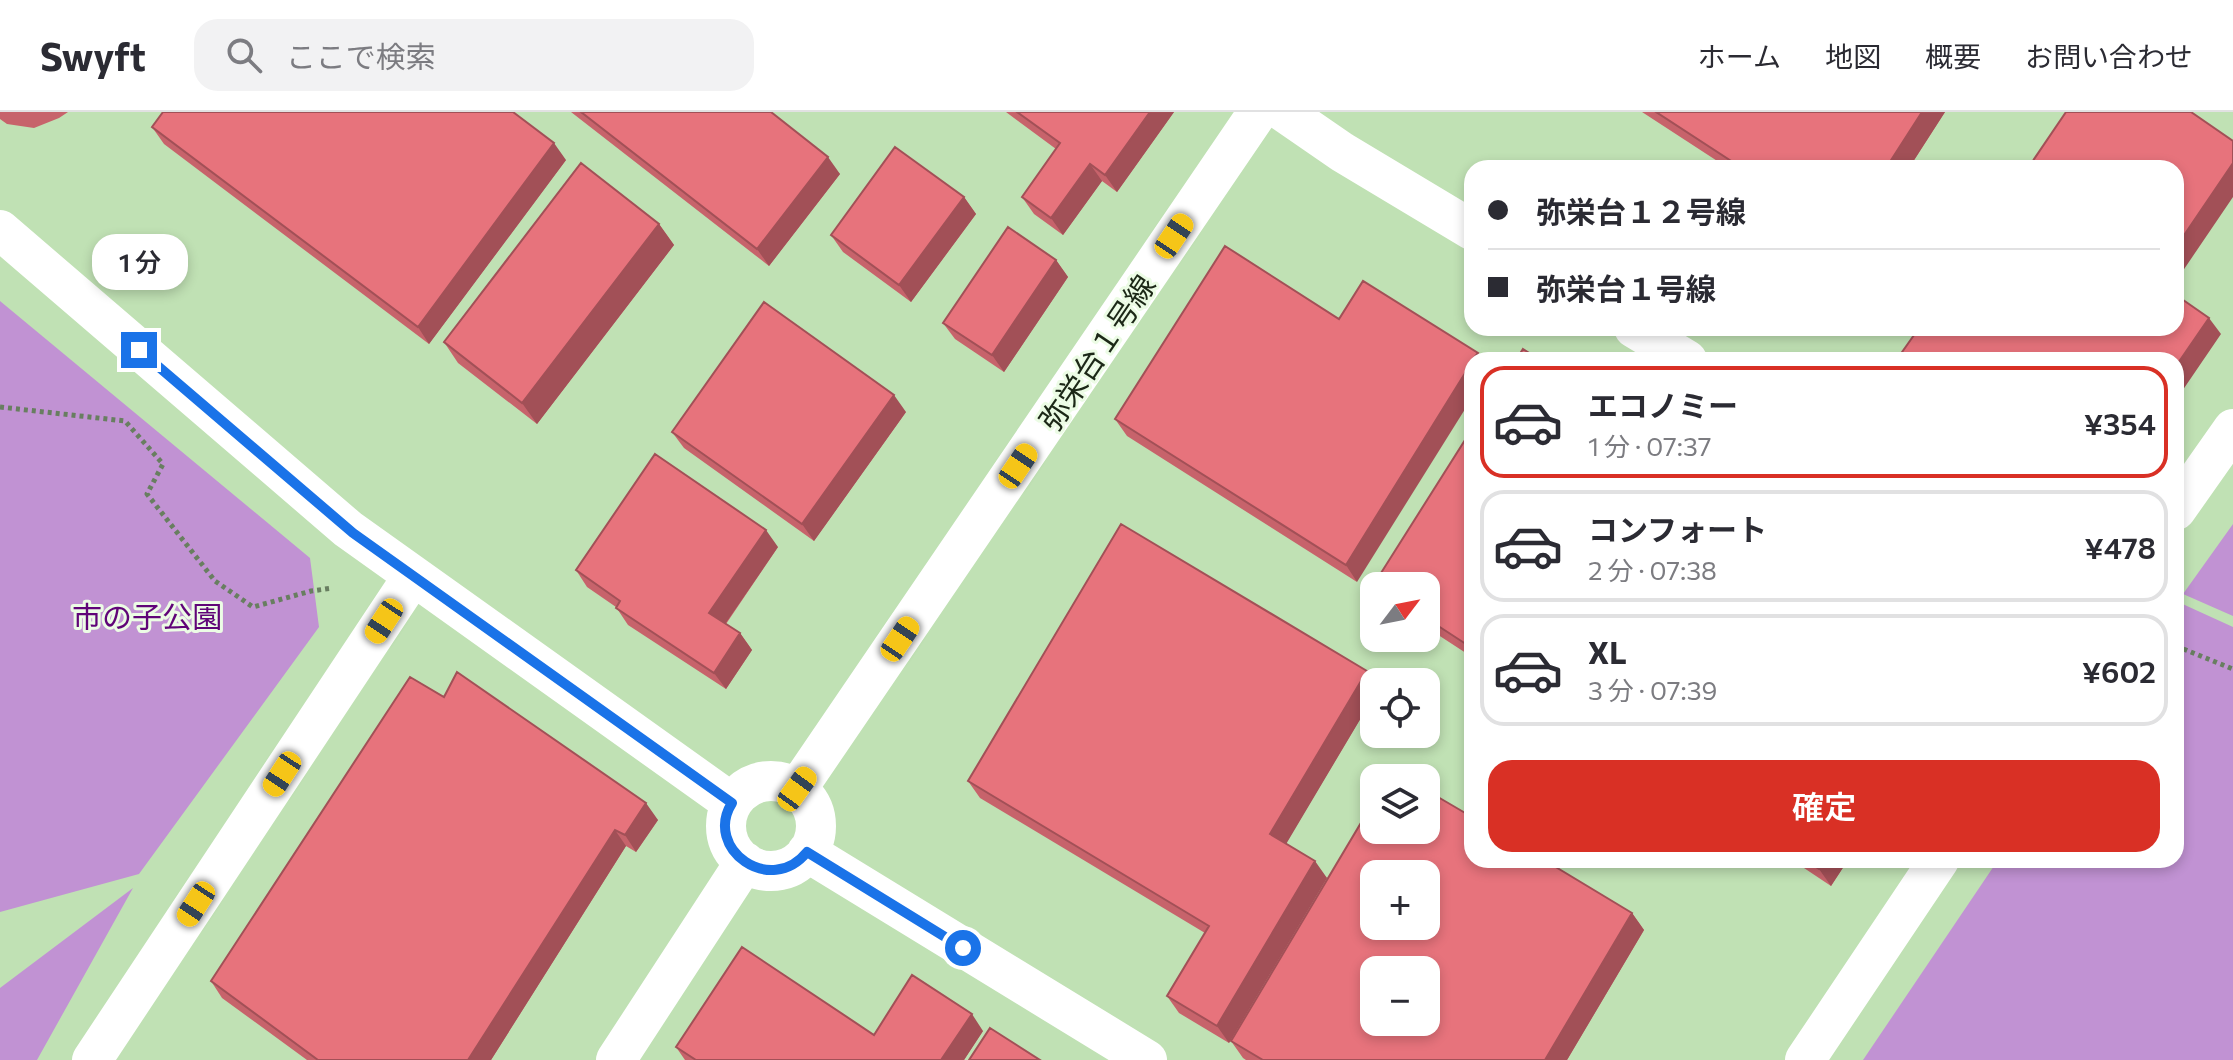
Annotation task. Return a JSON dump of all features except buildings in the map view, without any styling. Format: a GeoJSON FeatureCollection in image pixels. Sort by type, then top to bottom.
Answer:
{"type":"FeatureCollection","features":[{"type":"Feature","properties":{"kind":"street","name":"弥栄台１号線"},"geometry":{"type":"LineString","coordinates":[[797,789],[1258,112]]}},
{"type":"Feature","properties":{"kind":"street"},"geometry":{"type":"LineString","coordinates":[[1284,112],[1342,152],[1464,225]]}},
{"type":"Feature","properties":{"kind":"street"},"geometry":{"type":"LineString","coordinates":[[0,230],[348,529],[732,803]]}},
{"type":"Feature","properties":{"kind":"street"},"geometry":{"type":"LineString","coordinates":[[1647,336],[1674,352]]}},
{"type":"Feature","properties":{"kind":"street"},"geometry":{"type":"LineString","coordinates":[[2184,499],[2233,429]]}},
{"type":"Feature","properties":{"kind":"street"},"geometry":{"type":"LineString","coordinates":[[92,1060],[413,576]]}},
{"type":"Feature","properties":{"kind":"street"},"geometry":{"type":"LineString","coordinates":[[774,780],[797,789],[810,804],[815,818],[815,833],[807,852],[790,867],[777,870],[763,870],[745,862],[731,847],[727,835],[726,821],[732,803],[746,788],[760,782],[774,780]]}},
{"type":"Feature","properties":{"kind":"street"},"geometry":{"type":"LineString","coordinates":[[807,852],[1147,1060]]}},
{"type":"Feature","properties":{"kind":"street"},"geometry":{"type":"LineString","coordinates":[[616,1060],[745,862]]}},
{"type":"Feature","properties":{"kind":"street"},"geometry":{"type":"LineString","coordinates":[[1805,1060],[1934,868]]}},
{"type":"Feature","properties":{"kind":"path"},"geometry":{"type":"LineString","coordinates":[[0,407],[125,421],[163,464],[147,494],[215,581],[253,607],[333,588]]}},
{"type":"Feature","properties":{"kind":"path"},"geometry":{"type":"LineString","coordinates":[[2184,649],[2233,669]]}},
{"type":"Feature","properties":{"kind":"green space","name":"市の子公園"},"geometry":{"type":"Polygon","coordinates":[[[0,301],[310,558],[319,627],[139,874],[0,912],[0,301]]]}},
{"type":"Feature","properties":{"kind":"green space"},"geometry":{"type":"Polygon","coordinates":[[[2233,524],[2233,616],[2184,593],[2233,524]]]}},
{"type":"Feature","properties":{"kind":"green space"},"geometry":{"type":"Polygon","coordinates":[[[2184,605],[2233,627],[2233,1060],[1863,1060],[1993,868],[2184,868],[2184,605]]]}},
{"type":"Feature","properties":{"kind":"green space"},"geometry":{"type":"Polygon","coordinates":[[[133,888],[37,1060],[0,1060],[0,988],[133,888]]]}},
{"type":"Feature","properties":{"kind":"route"},"geometry":{"type":"LineString","coordinates":[[139,350],[353,533],[732,803],[726,821],[727,835],[739,858],[763,870],[777,870],[790,867],[807,852],[963,948]]}}]}
